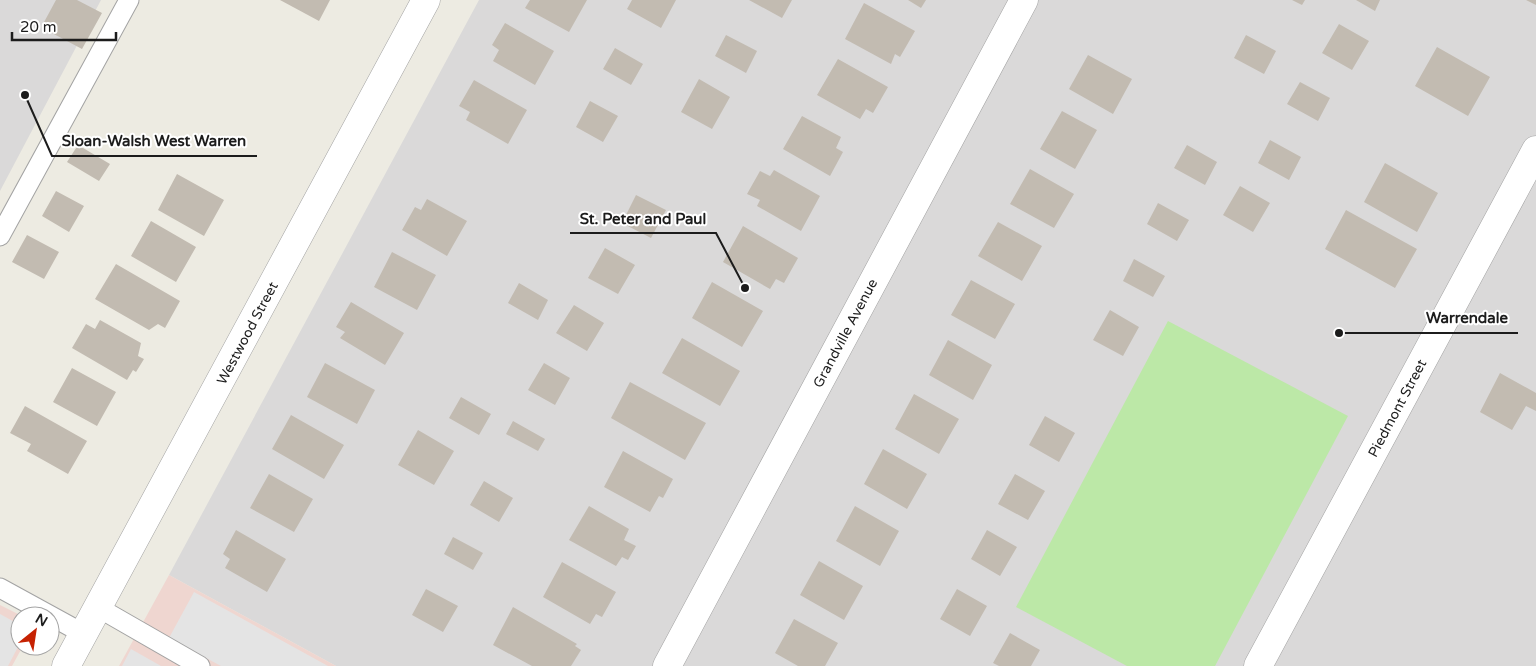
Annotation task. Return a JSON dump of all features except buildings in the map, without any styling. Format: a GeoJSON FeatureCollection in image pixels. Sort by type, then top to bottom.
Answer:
{"type":"FeatureCollection","features":[{"type":"Feature","properties":{"kind":"street","name":"Westwood Street"},"geometry":{"type":"LineString","coordinates":[[66,666],[426,0]]}},
{"type":"Feature","properties":{"kind":"street","name":"Grandville Avenue"},"geometry":{"type":"LineString","coordinates":[[667,666],[1024,0]]}},
{"type":"Feature","properties":{"kind":"street","name":"Piedmont Street"},"geometry":{"type":"LineString","coordinates":[[1258,666],[1536,150]]}},
{"type":"Feature","properties":{"kind":"lane"},"geometry":{"type":"LineString","coordinates":[[0,236],[129,0]]}},
{"type":"Feature","properties":{"kind":"lane"},"geometry":{"type":"LineString","coordinates":[[0,588],[84,634]]}},
{"type":"Feature","properties":{"kind":"lane"},"geometry":{"type":"LineString","coordinates":[[98,608],[175,660],[200,666]]}},
{"type":"Feature","properties":{"kind":"shaded area"},"geometry":{"type":"Polygon","coordinates":[[[0,0],[101,0],[0,191],[0,0]]]}},
{"type":"Feature","properties":{"kind":"shaded area"},"geometry":{"type":"Polygon","coordinates":[[[479,0],[1536,0],[1536,666],[336,666],[169,575],[479,0]]]}},
{"type":"Feature","properties":{"kind":"shaded area"},"geometry":{"type":"Polygon","coordinates":[[[169,575],[336,666],[119,666],[169,575]]]}},
{"type":"Feature","properties":{"kind":"shaded area"},"geometry":{"type":"Polygon","coordinates":[[[194,592],[328,666],[221,666],[169,638],[194,592]]]}},
{"type":"Feature","properties":{"kind":"shaded area"},"geometry":{"type":"Polygon","coordinates":[[[0,605],[10,610],[10,656],[18,656],[12,666],[0,666],[0,605]]]}},
{"type":"Feature","properties":{"kind":"shaded area"},"geometry":{"type":"Polygon","coordinates":[[[0,614],[10,620],[10,656],[13,656],[8,666],[0,666],[0,614]]]}},
{"type":"Feature","properties":{"kind":"shaded area"},"geometry":{"type":"Polygon","coordinates":[[[131,649],[161,666],[122,666],[131,649]]]}},
{"type":"Feature","properties":{"kind":"green space"},"geometry":{"type":"Polygon","coordinates":[[[1168,321],[1348,416],[1215,666],[1127,666],[1016,607],[1168,321]]]}},
{"type":"Feature","properties":{"kind":"place","name":"Sloan-Walsh West Warren"},"geometry":{"type":"Point","coordinates":[25,95]}},
{"type":"Feature","properties":{"kind":"place","name":"St. Peter and Paul"},"geometry":{"type":"Point","coordinates":[745,288]}},
{"type":"Feature","properties":{"kind":"place","name":"Warrendale"},"geometry":{"type":"Point","coordinates":[1339,333]}}]}
